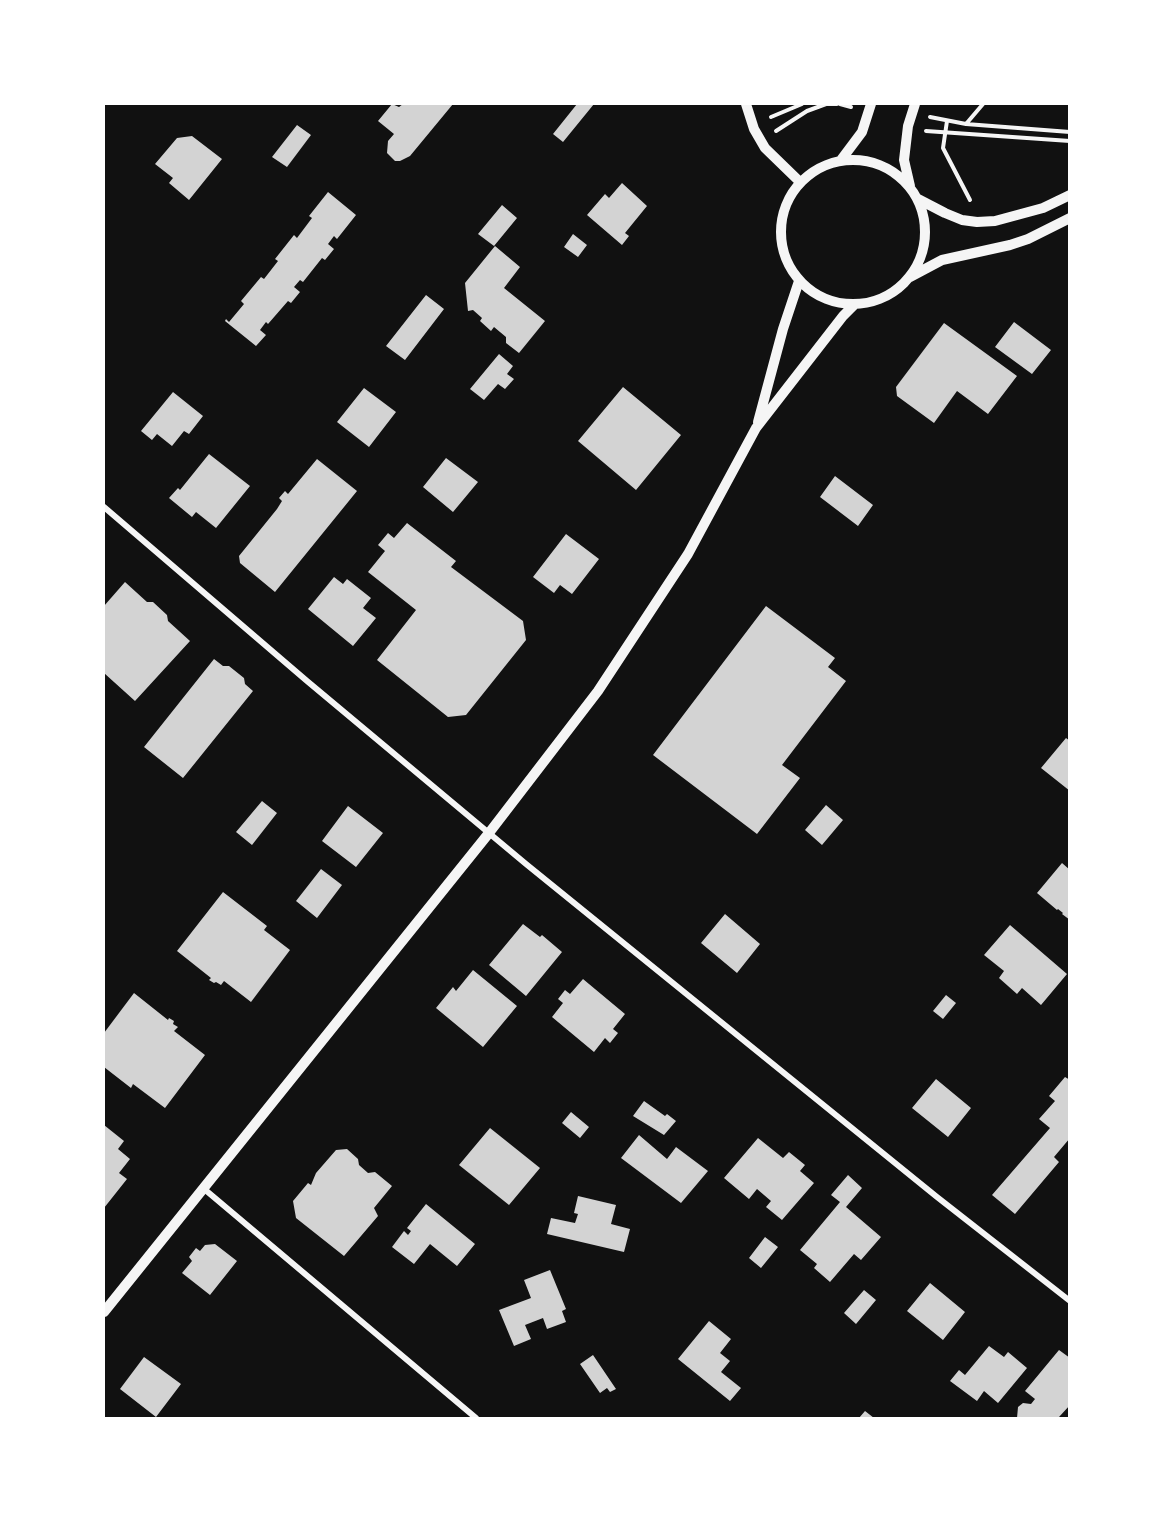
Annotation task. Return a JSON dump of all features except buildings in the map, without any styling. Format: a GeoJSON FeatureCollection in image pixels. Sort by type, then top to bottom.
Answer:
{"type":"FeatureCollection","features":[{"type":"Feature","properties":{"kind":"street"},"geometry":{"type":"LineString","coordinates":[[746,104],[754,129],[765,148],[800,182]]}},
{"type":"Feature","properties":{"kind":"street"},"geometry":{"type":"LineString","coordinates":[[841,160],[862,132],[871,104]]}},
{"type":"Feature","properties":{"kind":"street"},"geometry":{"type":"LineString","coordinates":[[910,277],[920,259],[925,239],[924,218],[918,199],[910,186],[904,160],[908,126],[915,104]]}},
{"type":"Feature","properties":{"kind":"street"},"geometry":{"type":"LineString","coordinates":[[910,186],[885,167],[870,161],[841,160],[816,170],[800,182],[790,196],[783,213],[780,231],[789,266],[799,281],[825,298],[840,303],[855,304],[876,301],[895,291],[910,277],[942,260],[1010,245],[1028,239],[1070,218]]}},
{"type":"Feature","properties":{"kind":"street"},"geometry":{"type":"LineString","coordinates":[[918,199],[945,213],[977,222],[994,221],[1043,207],[1070,195]]}},
{"type":"Feature","properties":{"kind":"street"},"geometry":{"type":"LineString","coordinates":[[756,428],[783,328],[799,281]]}},
{"type":"Feature","properties":{"kind":"street"},"geometry":{"type":"LineString","coordinates":[[104,1312],[489,833],[607,678],[688,554],[756,428],[843,316],[855,304]]}},
{"type":"Feature","properties":{"kind":"street"},"geometry":{"type":"LineString","coordinates":[[104,507],[489,833],[937,1197],[1070,1301]]}},
{"type":"Feature","properties":{"kind":"street"},"geometry":{"type":"LineString","coordinates":[[204,1188],[476,1419]]}},
{"type":"Feature","properties":{"kind":"path"},"geometry":{"type":"LineString","coordinates":[[771,117],[802,104]]}},
{"type":"Feature","properties":{"kind":"path"},"geometry":{"type":"LineString","coordinates":[[778,129],[807,111],[826,104],[839,104],[853,108]]}},
{"type":"Feature","properties":{"kind":"path"},"geometry":{"type":"LineString","coordinates":[[966,124],[983,104]]}},
{"type":"Feature","properties":{"kind":"path"},"geometry":{"type":"LineString","coordinates":[[928,116],[966,124],[1070,132]]}},
{"type":"Feature","properties":{"kind":"path"},"geometry":{"type":"LineString","coordinates":[[946,121],[943,148],[972,205]]}},
{"type":"Feature","properties":{"kind":"path"},"geometry":{"type":"LineString","coordinates":[[925,131],[1070,141]]}}]}
